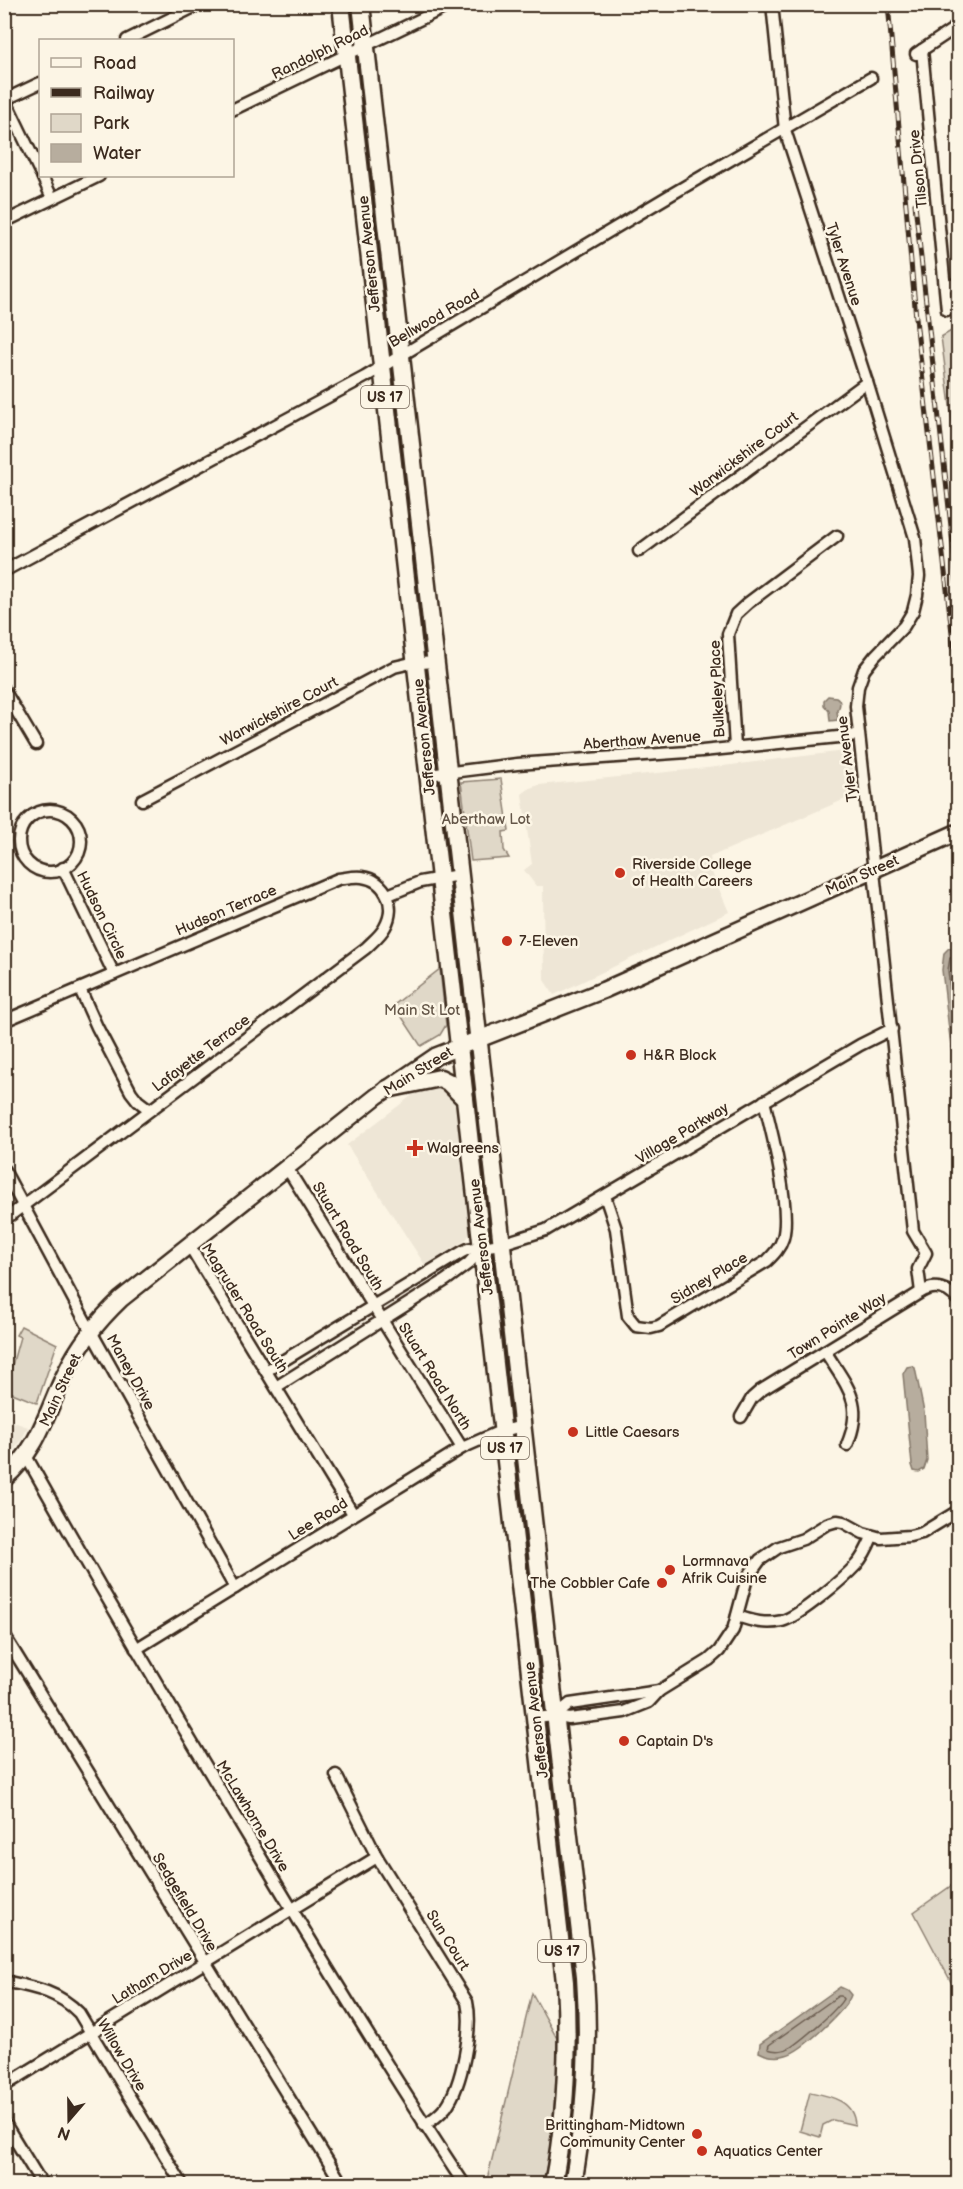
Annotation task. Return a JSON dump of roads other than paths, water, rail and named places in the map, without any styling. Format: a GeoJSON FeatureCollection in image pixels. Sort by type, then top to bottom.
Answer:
{"type":"FeatureCollection","features":[{"type":"Feature","properties":{"kind":"main road","name":"Jefferson Avenue"},"geometry":{"type":"LineString","coordinates":[[341,4],[562,1959],[567,2016],[566,2084],[553,2184]]}},
{"type":"Feature","properties":{"kind":"main road","name":"Jefferson Avenue"},"geometry":{"type":"LineString","coordinates":[[361,4],[586,2000],[585,2095],[573,2184]]}},
{"type":"Feature","properties":{"kind":"main road","name":"Main Street"},"geometry":{"type":"LineString","coordinates":[[4,1479],[27,1456],[43,1429],[68,1367],[91,1331],[121,1299],[387,1089],[436,1056],[604,990],[958,832]]}},
{"type":"Feature","properties":{"kind":"main road"},"geometry":{"type":"LineString","coordinates":[[387,1089],[440,1078],[448,1082],[465,1099]]}},
{"type":"Feature","properties":{"kind":"street"},"geometry":{"type":"LineString","coordinates":[[129,39],[200,4]]}},
{"type":"Feature","properties":{"kind":"street","name":"Randolph Road"},"geometry":{"type":"LineString","coordinates":[[234,109],[452,4]]}},
{"type":"Feature","properties":{"kind":"street","name":"Tyler Avenue"},"geometry":{"type":"LineString","coordinates":[[772,4],[785,130],[915,538],[919,576],[913,611],[904,626],[864,670],[858,687],[856,706],[913,1231],[926,1253],[918,1269],[921,1292]]}},
{"type":"Feature","properties":{"kind":"street","name":"Tilson Drive"},"geometry":{"type":"LineString","coordinates":[[947,310],[919,52],[958,26]]}},
{"type":"Feature","properties":{"kind":"street","name":"Bellwood Road"},"geometry":{"type":"LineString","coordinates":[[4,571],[382,367],[872,78]]}},
{"type":"Feature","properties":{"kind":"street"},"geometry":{"type":"LineString","coordinates":[[39,83],[5,99],[39,170]]}},
{"type":"Feature","properties":{"kind":"street"},"geometry":{"type":"LineString","coordinates":[[42,177],[52,198]]}},
{"type":"Feature","properties":{"kind":"street"},"geometry":{"type":"LineString","coordinates":[[4,222],[97,177]]}},
{"type":"Feature","properties":{"kind":"street"},"geometry":{"type":"LineString","coordinates":[[945,286],[958,284]]}},
{"type":"Feature","properties":{"kind":"street","name":"Warwickshire Court"},"geometry":{"type":"LineString","coordinates":[[639,551],[867,382]]}},
{"type":"Feature","properties":{"kind":"street","name":"Bulkeley Place"},"geometry":{"type":"LineString","coordinates":[[735,747],[728,642],[732,621],[748,603],[837,536]]}},
{"type":"Feature","properties":{"kind":"street","name":"Warwickshire Court"},"geometry":{"type":"LineString","coordinates":[[142,800],[394,667],[435,662]]}},
{"type":"Feature","properties":{"kind":"street"},"geometry":{"type":"LineString","coordinates":[[4,690],[36,744]]}},
{"type":"Feature","properties":{"kind":"street","name":"Aberthaw Avenue"},"geometry":{"type":"LineString","coordinates":[[428,775],[517,764],[858,735]]}},
{"type":"Feature","properties":{"kind":"street","name":"Hudson Circle"},"geometry":{"type":"LineString","coordinates":[[57,811],[64,813],[76,824],[81,840],[80,848],[76,856],[63,868],[56,871],[40,870],[33,867],[22,855],[19,841],[21,833],[28,819],[35,814],[57,811]]}},
{"type":"Feature","properties":{"kind":"street","name":"Hudson Circle"},"geometry":{"type":"LineString","coordinates":[[63,868],[114,974]]}},
{"type":"Feature","properties":{"kind":"street"},"geometry":{"type":"LineString","coordinates":[[388,895],[420,882],[459,875]]}},
{"type":"Feature","properties":{"kind":"street","name":"Hudson Terrace"},"geometry":{"type":"LineString","coordinates":[[4,1021],[338,879],[352,876],[370,879],[378,883],[388,895]]}},
{"type":"Feature","properties":{"kind":"street","name":"Lafayette Terrace"},"geometry":{"type":"LineString","coordinates":[[4,1220],[366,948],[386,926],[390,908],[388,895]]}},
{"type":"Feature","properties":{"kind":"street"},"geometry":{"type":"LineString","coordinates":[[80,989],[130,1092],[150,1110]]}},
{"type":"Feature","properties":{"kind":"street","name":"Village Parkway"},"geometry":{"type":"LineString","coordinates":[[266,1371],[462,1252],[501,1244],[546,1230],[860,1045],[892,1029]]}},
{"type":"Feature","properties":{"kind":"street","name":"Sidney Place"},"geometry":{"type":"LineString","coordinates":[[605,1196],[616,1229],[628,1316],[636,1326],[644,1329],[658,1326],[767,1261],[781,1245],[784,1235],[784,1209],[777,1158],[764,1101]]}},
{"type":"Feature","properties":{"kind":"street","name":"Stuart Road South"},"geometry":{"type":"LineString","coordinates":[[287,1168],[382,1321]]}},
{"type":"Feature","properties":{"kind":"street","name":"Maney Drive"},"geometry":{"type":"LineString","coordinates":[[4,1170],[235,1588]]}},
{"type":"Feature","properties":{"kind":"street","name":"Magruder Road South"},"geometry":{"type":"LineString","coordinates":[[189,1245],[353,1514]]}},
{"type":"Feature","properties":{"kind":"street"},"geometry":{"type":"LineString","coordinates":[[276,1387],[470,1263],[482,1248]]}},
{"type":"Feature","properties":{"kind":"street"},"geometry":{"type":"LineString","coordinates":[[411,1283],[419,1297]]}},
{"type":"Feature","properties":{"kind":"street"},"geometry":{"type":"LineString","coordinates":[[921,1292],[933,1287],[940,1288],[958,1300]]}},
{"type":"Feature","properties":{"kind":"street","name":"Town Pointe Way"},"geometry":{"type":"LineString","coordinates":[[741,1417],[752,1398],[760,1391],[921,1292]]}},
{"type":"Feature","properties":{"kind":"street","name":"Stuart Road North"},"geometry":{"type":"LineString","coordinates":[[382,1321],[462,1448]]}},
{"type":"Feature","properties":{"kind":"street"},"geometry":{"type":"LineString","coordinates":[[825,1351],[854,1403],[853,1429],[846,1445]]}},
{"type":"Feature","properties":{"kind":"street","name":"Lee Road"},"geometry":{"type":"LineString","coordinates":[[136,1649],[462,1448],[479,1439],[522,1426]]}},
{"type":"Feature","properties":{"kind":"street","name":"McLawhorne Drive"},"geometry":{"type":"LineString","coordinates":[[27,1456],[136,1649],[292,1909],[424,2125],[464,2184]]}},
{"type":"Feature","properties":{"kind":"street"},"geometry":{"type":"LineString","coordinates":[[535,1718],[555,1716],[569,1719],[624,1712],[649,1702],[659,1691],[710,1660],[719,1651],[730,1635],[747,1578],[760,1560],[769,1553],[803,1539],[832,1521],[843,1522],[872,1537],[910,1536],[922,1533],[958,1510]]}},
{"type":"Feature","properties":{"kind":"street"},"geometry":{"type":"LineString","coordinates":[[737,1616],[764,1623],[794,1616],[856,1564],[872,1537]]}},
{"type":"Feature","properties":{"kind":"street","name":"Sedgefield Drive"},"geometry":{"type":"LineString","coordinates":[[4,1635],[342,2184]]}},
{"type":"Feature","properties":{"kind":"street","name":"Sun Court"},"geometry":{"type":"LineString","coordinates":[[336,1774],[377,1857],[464,1994],[470,2014],[470,2030],[452,2096],[438,2115],[424,2125]]}},
{"type":"Feature","properties":{"kind":"street","name":"Latham Drive"},"geometry":{"type":"LineString","coordinates":[[4,2086],[377,1857]]}},
{"type":"Feature","properties":{"kind":"street","name":"Willow Drive"},"geometry":{"type":"LineString","coordinates":[[4,1981],[58,1995],[69,2002],[79,2013],[182,2184]]}},
{"type":"Feature","properties":{"kind":"street"},"geometry":{"type":"LineString","coordinates":[[4,2122],[42,2184]]}},
{"type":"Feature","properties":{"kind":"water"},"geometry":{"type":"Polygon","coordinates":[[[828,696],[836,697],[840,701],[837,710],[838,720],[830,721],[829,711],[824,705],[824,700],[828,696]]]}},
{"type":"Feature","properties":{"kind":"water"},"geometry":{"type":"Polygon","coordinates":[[[949,948],[958,954],[958,1106],[942,970],[944,953],[949,948]]]}},
{"type":"Feature","properties":{"kind":"water"},"geometry":{"type":"Polygon","coordinates":[[[907,1367],[915,1368],[924,1412],[927,1460],[924,1469],[919,1472],[914,1471],[912,1465],[903,1374],[907,1367]]]}},
{"type":"Feature","properties":{"kind":"water"},"geometry":{"type":"Polygon","coordinates":[[[840,1987],[851,1995],[841,2010],[812,2039],[793,2052],[782,2056],[759,2052],[760,2044],[840,1987]]]}},
{"type":"Feature","properties":{"kind":"railway"},"geometry":{"type":"LineString","coordinates":[[888,4],[917,329],[958,685]]}},
{"type":"Feature","properties":{"kind":"railway"},"geometry":{"type":"LineString","coordinates":[[915,204],[958,589]]}},
{"type":"Feature","properties":{"kind":"place","name":"Riverside College of Health Careers"},"geometry":{"type":"Point","coordinates":[620,873]}},
{"type":"Feature","properties":{"kind":"place","name":"7-Eleven"},"geometry":{"type":"Point","coordinates":[507,941]}},
{"type":"Feature","properties":{"kind":"place","name":"H&R Block"},"geometry":{"type":"Point","coordinates":[631,1055]}},
{"type":"Feature","properties":{"kind":"place","name":"Walgreens"},"geometry":{"type":"Point","coordinates":[415,1148]}},
{"type":"Feature","properties":{"kind":"place","name":"Little Caesars"},"geometry":{"type":"Point","coordinates":[573,1432]}},
{"type":"Feature","properties":{"kind":"place","name":"Lormnava Afrik Cuisine"},"geometry":{"type":"Point","coordinates":[670,1570]}},
{"type":"Feature","properties":{"kind":"place","name":"The Cobbler Cafe"},"geometry":{"type":"Point","coordinates":[662,1583]}},
{"type":"Feature","properties":{"kind":"place","name":"Captain D's"},"geometry":{"type":"Point","coordinates":[624,1741]}},
{"type":"Feature","properties":{"kind":"place","name":"Brittingham-Midtown Community Center"},"geometry":{"type":"Point","coordinates":[697,2134]}},
{"type":"Feature","properties":{"kind":"place","name":"Aquatics Center"},"geometry":{"type":"Point","coordinates":[702,2151]}},
{"type":"Feature","properties":{"kind":"park label","name":"Aberthaw Lot"},"geometry":{"type":"Point","coordinates":[486,819]}},
{"type":"Feature","properties":{"kind":"park label","name":"Main St Lot"},"geometry":{"type":"Point","coordinates":[422,1010]}}]}
